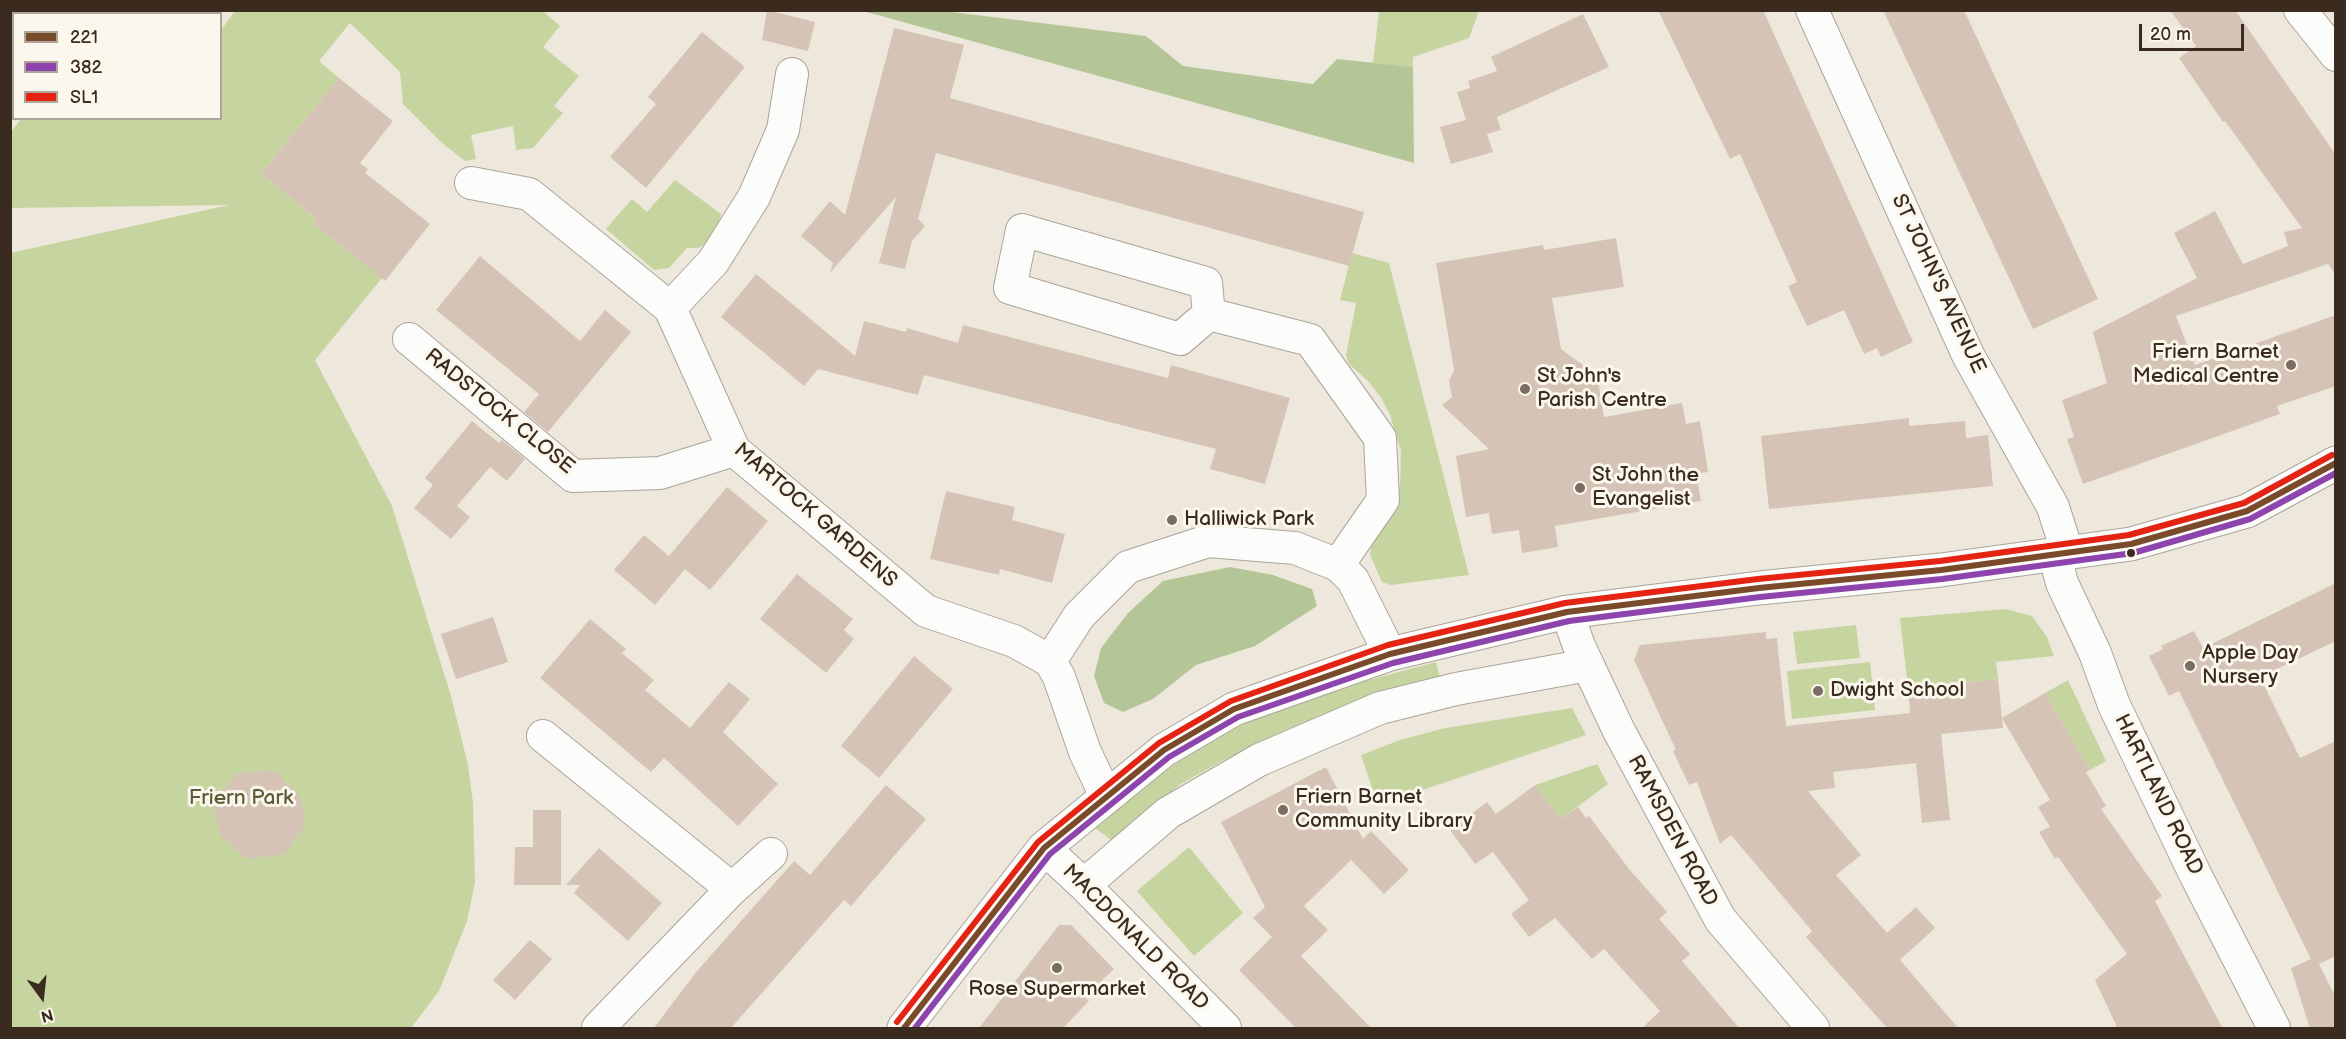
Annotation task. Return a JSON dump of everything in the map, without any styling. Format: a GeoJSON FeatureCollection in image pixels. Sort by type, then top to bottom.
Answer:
{"type":"FeatureCollection","features":[{"type":"Feature","properties":{"kind":"main road"},"geometry":{"type":"LineString","coordinates":[[904,1029],[1044,848],[1164,750],[1234,709],[1390,654],[1567,612],[2062,555],[2131,544],[2247,511],[2336,463]]}},
{"type":"Feature","properties":{"kind":"street","name":"ST JOHN'S AVENUE"},"geometry":{"type":"LineString","coordinates":[[1812,10],[1968,355],[2053,507],[2062,555]]}},
{"type":"Feature","properties":{"kind":"street"},"geometry":{"type":"LineString","coordinates":[[2300,10],[2336,55]]}},
{"type":"Feature","properties":{"kind":"street"},"geometry":{"type":"LineString","coordinates":[[670,308],[713,262],[754,197],[783,130],[792,74]]}},
{"type":"Feature","properties":{"kind":"street","name":"MARTOCK GARDENS"},"geometry":{"type":"LineString","coordinates":[[471,183],[529,194],[670,308],[734,450],[926,612],[1014,641],[1050,661]]}},
{"type":"Feature","properties":{"kind":"street"},"geometry":{"type":"LineString","coordinates":[[1022,230],[1206,283],[1209,314],[1180,339],[1010,288],[1022,230]]}},
{"type":"Feature","properties":{"kind":"street"},"geometry":{"type":"LineString","coordinates":[[1209,314],[1310,340],[1380,438],[1383,500],[1338,565]]}},
{"type":"Feature","properties":{"kind":"street","name":"RADSTOCK CLOSE"},"geometry":{"type":"LineString","coordinates":[[409,339],[573,476],[660,473],[734,450]]}},
{"type":"Feature","properties":{"kind":"street"},"geometry":{"type":"LineString","coordinates":[[1106,796],[1085,752],[1059,677],[1050,661],[1079,616],[1128,567],[1208,541],[1295,548],[1338,565],[1353,580],[1390,654]]}},
{"type":"Feature","properties":{"kind":"street","name":"HARTLAND ROAD"},"geometry":{"type":"LineString","coordinates":[[2062,555],[2062,583],[2095,653],[2114,705],[2195,874],[2274,1029]]}},
{"type":"Feature","properties":{"kind":"street","name":"RAMSDEN ROAD"},"geometry":{"type":"LineString","coordinates":[[1567,612],[1588,665],[1623,738],[1720,919],[1813,1029]]}},
{"type":"Feature","properties":{"kind":"street"},"geometry":{"type":"LineString","coordinates":[[1084,885],[1168,813],[1259,759],[1380,708],[1456,689],[1588,665]]}},
{"type":"Feature","properties":{"kind":"street"},"geometry":{"type":"LineString","coordinates":[[543,736],[732,889]]}},
{"type":"Feature","properties":{"kind":"street","name":"MACDONALD ROAD"},"geometry":{"type":"LineString","coordinates":[[1044,848],[1084,885],[1225,1029]]}},
{"type":"Feature","properties":{"kind":"street"},"geometry":{"type":"LineString","coordinates":[[598,1029],[732,889],[771,854]]}},
{"type":"Feature","properties":{"kind":"green space","name":"Friern Park"},"geometry":{"type":"Polygon","coordinates":[[[546,10],[544,12],[560,26],[543,47],[579,76],[554,106],[563,113],[533,148],[516,150],[513,126],[471,135],[476,159],[465,161],[442,143],[403,104],[400,72],[350,23],[319,61],[339,78],[261,174],[316,218],[313,223],[382,278],[315,360],[392,506],[451,696],[468,765],[473,803],[475,882],[467,921],[439,991],[411,1028],[11,1028],[10,253],[229,205],[11,208],[10,133],[20,120],[222,120],[222,29],[235,11],[546,10]]]}},
{"type":"Feature","properties":{"kind":"green space"},"geometry":{"type":"Polygon","coordinates":[[[863,11],[944,11],[1146,36],[1183,66],[1313,84],[1337,59],[1413,67],[1414,163],[863,11]]]}},
{"type":"Feature","properties":{"kind":"green space"},"geometry":{"type":"Polygon","coordinates":[[[1379,11],[1479,11],[1469,38],[1413,57],[1413,67],[1373,63],[1379,11]]]}},
{"type":"Feature","properties":{"kind":"green space"},"geometry":{"type":"Polygon","coordinates":[[[675,180],[721,214],[714,240],[712,239],[699,248],[687,248],[669,268],[654,270],[606,229],[632,199],[647,212],[675,180]]]}},
{"type":"Feature","properties":{"kind":"green space"},"geometry":{"type":"Polygon","coordinates":[[[1352,253],[1389,263],[1469,575],[1391,585],[1382,582],[1370,555],[1371,546],[1396,501],[1400,485],[1401,451],[1390,415],[1382,399],[1368,381],[1349,364],[1346,355],[1356,303],[1340,300],[1352,253]]]}},
{"type":"Feature","properties":{"kind":"green space"},"geometry":{"type":"Polygon","coordinates":[[[1230,567],[1273,575],[1312,589],[1317,606],[1255,646],[1196,665],[1153,699],[1123,712],[1104,703],[1094,676],[1101,648],[1128,613],[1163,581],[1230,567]]]}},
{"type":"Feature","properties":{"kind":"green space"},"geometry":{"type":"Polygon","coordinates":[[[2006,609],[2032,616],[2047,637],[2054,656],[1996,662],[1998,679],[1908,688],[1900,618],[2006,609]]]}},
{"type":"Feature","properties":{"kind":"green space"},"geometry":{"type":"Polygon","coordinates":[[[1856,625],[1860,658],[1797,664],[1793,632],[1856,625]]]}},
{"type":"Feature","properties":{"kind":"green space"},"geometry":{"type":"Polygon","coordinates":[[[1436,662],[1441,682],[1355,705],[1290,728],[1222,761],[1181,784],[1146,811],[1114,842],[1095,828],[1155,777],[1227,730],[1324,692],[1436,662]]]}},
{"type":"Feature","properties":{"kind":"green space"},"geometry":{"type":"Polygon","coordinates":[[[1870,662],[1875,710],[1792,719],[1787,671],[1870,662]]]}},
{"type":"Feature","properties":{"kind":"green space"},"geometry":{"type":"Polygon","coordinates":[[[2068,680],[2106,761],[2090,770],[2045,693],[2068,680]]]}},
{"type":"Feature","properties":{"kind":"green space"},"geometry":{"type":"Polygon","coordinates":[[[1572,708],[1586,735],[1378,805],[1361,755],[1400,740],[1445,728],[1572,708]]]}},
{"type":"Feature","properties":{"kind":"green space"},"geometry":{"type":"Polygon","coordinates":[[[1597,764],[1608,784],[1561,819],[1535,785],[1597,764]]]}},
{"type":"Feature","properties":{"kind":"green space"},"geometry":{"type":"Polygon","coordinates":[[[1189,847],[1243,913],[1194,956],[1137,891],[1189,847]]]}},
{"type":"Feature","properties":{"kind":"building"},"geometry":{"type":"Polygon","coordinates":[[[767,10],[815,22],[808,51],[762,40],[767,10]]]}},
{"type":"Feature","properties":{"kind":"building"},"geometry":{"type":"Polygon","coordinates":[[[1658,10],[1763,10],[1913,342],[1881,357],[1877,348],[1864,354],[1844,310],[1807,326],[1788,286],[1797,282],[1740,154],[1730,159],[1658,10]]]}},
{"type":"Feature","properties":{"kind":"building"},"geometry":{"type":"Polygon","coordinates":[[[1883,10],[1964,10],[2098,299],[2033,329],[1883,10]]]}},
{"type":"Feature","properties":{"kind":"building"},"geometry":{"type":"Polygon","coordinates":[[[2170,10],[2235,10],[2336,155],[2336,275],[2328,264],[2176,316],[2195,365],[2336,315],[2336,386],[2277,406],[2280,414],[2083,484],[2067,439],[2074,437],[2062,400],[2107,383],[2093,332],[2197,278],[2174,233],[2215,211],[2243,264],[2288,246],[2284,232],[2302,228],[2225,121],[2223,122],[2179,58],[2196,46],[2170,10]]]}},
{"type":"Feature","properties":{"kind":"building"},"geometry":{"type":"Polygon","coordinates":[[[1583,14],[1609,67],[1497,117],[1501,130],[1487,134],[1493,152],[1451,164],[1440,127],[1466,120],[1457,92],[1470,88],[1468,81],[1497,71],[1491,57],[1583,14]]]}},
{"type":"Feature","properties":{"kind":"building"},"geometry":{"type":"Polygon","coordinates":[[[894,28],[964,45],[950,98],[1364,212],[1349,266],[936,153],[918,219],[925,226],[912,241],[905,269],[879,263],[896,197],[830,273],[833,263],[801,236],[830,201],[845,215],[894,28]]]}},
{"type":"Feature","properties":{"kind":"building"},"geometry":{"type":"Polygon","coordinates":[[[702,32],[745,67],[646,188],[610,157],[656,104],[648,97],[702,32]]]}},
{"type":"Feature","properties":{"kind":"building"},"geometry":{"type":"Polygon","coordinates":[[[339,78],[393,121],[360,163],[368,169],[365,173],[430,224],[385,281],[313,223],[316,218],[261,174],[339,78]]]}},
{"type":"Feature","properties":{"kind":"building"},"geometry":{"type":"Polygon","coordinates":[[[1616,238],[1624,287],[1552,298],[1561,349],[1583,365],[1585,377],[1598,381],[1604,417],[1682,403],[1686,424],[1700,421],[1708,472],[1696,474],[1701,501],[1555,526],[1558,547],[1522,553],[1519,530],[1492,534],[1489,513],[1466,517],[1456,456],[1489,449],[1442,405],[1452,397],[1449,381],[1454,370],[1436,263],[1543,245],[1544,250],[1616,238]]]}},
{"type":"Feature","properties":{"kind":"building"},"geometry":{"type":"Polygon","coordinates":[[[480,256],[580,341],[605,310],[631,332],[548,432],[524,412],[539,394],[436,310],[480,256]]]}},
{"type":"Feature","properties":{"kind":"building"},"geometry":{"type":"Polygon","coordinates":[[[756,274],[855,356],[864,321],[906,332],[907,328],[958,343],[963,325],[1168,378],[1171,365],[1290,398],[1265,484],[1210,469],[1216,449],[924,375],[918,395],[818,369],[804,386],[721,317],[756,274]]]}},
{"type":"Feature","properties":{"kind":"building"},"geometry":{"type":"Polygon","coordinates":[[[1909,418],[1909,426],[1965,421],[1966,438],[1988,435],[1993,486],[1769,509],[1761,436],[1909,418]]]}},
{"type":"Feature","properties":{"kind":"building"},"geometry":{"type":"Polygon","coordinates":[[[472,421],[499,443],[502,440],[525,459],[507,481],[490,467],[457,506],[470,517],[451,539],[414,508],[433,485],[425,478],[472,421]]]}},
{"type":"Feature","properties":{"kind":"building"},"geometry":{"type":"Polygon","coordinates":[[[727,487],[768,521],[710,590],[685,569],[655,605],[614,570],[644,535],[669,556],[727,487]]]}},
{"type":"Feature","properties":{"kind":"building"},"geometry":{"type":"Polygon","coordinates":[[[946,491],[1015,507],[1012,520],[1065,534],[1052,583],[1000,569],[999,575],[930,559],[946,491]]]}},
{"type":"Feature","properties":{"kind":"building"},"geometry":{"type":"Polygon","coordinates":[[[797,574],[853,619],[844,630],[854,639],[826,673],[760,619],[797,574]]]}},
{"type":"Feature","properties":{"kind":"building"},"geometry":{"type":"Polygon","coordinates":[[[2336,583],[2336,641],[2260,677],[2300,758],[2336,741],[2336,956],[2319,964],[2336,998],[2336,1029],[2310,1029],[2291,968],[2311,959],[2179,691],[2169,696],[2149,656],[2163,649],[2161,646],[2194,631],[2203,648],[2336,583]]]}},
{"type":"Feature","properties":{"kind":"building"},"geometry":{"type":"Polygon","coordinates":[[[493,617],[508,662],[456,679],[441,634],[493,617]]]}},
{"type":"Feature","properties":{"kind":"building"},"geometry":{"type":"Polygon","coordinates":[[[590,619],[626,649],[622,653],[654,680],[645,690],[690,728],[729,682],[750,699],[723,732],[778,784],[738,826],[664,758],[651,772],[540,678],[590,619]]]}},
{"type":"Feature","properties":{"kind":"building"},"geometry":{"type":"Polygon","coordinates":[[[1766,632],[1766,639],[1777,638],[1786,726],[1910,713],[1908,688],[1998,679],[2003,728],[1941,734],[1950,820],[1922,823],[1916,763],[1833,772],[1835,788],[1808,791],[1861,855],[1836,875],[1887,933],[1916,907],[1935,928],[1900,960],[1959,1029],[1888,1029],[1806,937],[1812,931],[1731,835],[1720,844],[1697,782],[1689,785],[1673,751],[1676,750],[1634,660],[1640,645],[1766,632]]]}},
{"type":"Feature","properties":{"kind":"building"},"geometry":{"type":"Polygon","coordinates":[[[914,656],[953,689],[879,778],[841,746],[914,656]]]}},
{"type":"Feature","properties":{"kind":"building"},"geometry":{"type":"Polygon","coordinates":[[[2045,693],[2090,770],[2086,772],[2106,806],[2101,809],[2162,896],[2155,901],[2223,1029],[2118,1029],[2095,980],[2127,954],[2058,857],[2055,859],[2039,832],[2050,827],[2038,807],[2050,800],[2002,718],[2045,693]]]}},
{"type":"Feature","properties":{"kind":"building"},"geometry":{"type":"Polygon","coordinates":[[[1326,767],[1363,839],[1371,831],[1409,870],[1384,894],[1351,860],[1304,906],[1328,930],[1301,956],[1372,1029],[1297,1029],[1239,970],[1272,937],[1253,918],[1265,907],[1221,822],[1326,767]]]}},
{"type":"Feature","properties":{"kind":"building"},"geometry":{"type":"Polygon","coordinates":[[[274,770],[301,798],[305,825],[285,854],[247,859],[220,836],[213,804],[236,774],[274,770]]]}},
{"type":"Feature","properties":{"kind":"building"},"geometry":{"type":"Polygon","coordinates":[[[886,785],[926,819],[851,906],[844,900],[730,1029],[653,1029],[697,971],[794,861],[810,875],[886,785]]]}},
{"type":"Feature","properties":{"kind":"building"},"geometry":{"type":"Polygon","coordinates":[[[1535,785],[1561,819],[1578,807],[1586,818],[1589,816],[1629,869],[1667,912],[1659,919],[1690,954],[1682,961],[1740,1029],[1641,1029],[1660,1011],[1604,949],[1592,959],[1555,918],[1529,937],[1511,914],[1529,900],[1493,852],[1475,864],[1450,830],[1487,802],[1496,814],[1535,785]]]}},
{"type":"Feature","properties":{"kind":"building"},"geometry":{"type":"Polygon","coordinates":[[[533,810],[561,810],[561,885],[514,885],[515,847],[533,847],[533,810]]]}},
{"type":"Feature","properties":{"kind":"building"},"geometry":{"type":"Polygon","coordinates":[[[599,848],[662,903],[628,941],[574,893],[580,885],[566,885],[599,848]]]}},
{"type":"Feature","properties":{"kind":"building"},"geometry":{"type":"Polygon","coordinates":[[[1059,925],[1071,925],[1114,969],[1085,997],[1089,1001],[1062,1029],[978,1029],[1059,925]]]}},
{"type":"Feature","properties":{"kind":"building"},"geometry":{"type":"Polygon","coordinates":[[[530,940],[552,959],[515,1000],[493,980],[530,940]]]}},
{"type":"Feature","properties":{"kind":"transit line","name":"SL1"},"geometry":{"type":"LineString","coordinates":[[897,1022],[1038,842],[1159,743],[1231,701],[1388,645],[1565,603],[1758,579],[1940,561],[2129,535],[2244,503],[2332,455]]}},
{"type":"Feature","properties":{"kind":"transit line","name":"221"},"geometry":{"type":"LineString","coordinates":[[904,1028],[1044,848],[1164,750],[1234,709],[1390,654],[1567,612],[1759,588],[1941,570],[2131,544],[2247,511],[2336,463]]}},
{"type":"Feature","properties":{"kind":"transit line","name":"382"},"geometry":{"type":"LineString","coordinates":[[915,1028],[1050,854],[1169,757],[1238,717],[1393,663],[1569,621],[1760,597],[1942,579],[2133,553],[2250,519],[2336,473]]}},
{"type":"Feature","properties":{"kind":"place","name":"Friern Barnet Medical Centre"},"geometry":{"type":"Point","coordinates":[2291,365]}},
{"type":"Feature","properties":{"kind":"place","name":"St John's Parish Centre"},"geometry":{"type":"Point","coordinates":[1525,389]}},
{"type":"Feature","properties":{"kind":"place","name":"St John the Evangelist"},"geometry":{"type":"Point","coordinates":[1580,488]}},
{"type":"Feature","properties":{"kind":"place","name":"Halliwick Park"},"geometry":{"type":"Point","coordinates":[1172,520]}},
{"type":"Feature","properties":{"kind":"place","name":"Apple Day Nursery"},"geometry":{"type":"Point","coordinates":[2190,666]}},
{"type":"Feature","properties":{"kind":"place","name":"Dwight School"},"geometry":{"type":"Point","coordinates":[1818,691]}},
{"type":"Feature","properties":{"kind":"place","name":"Friern Barnet Community Library"},"geometry":{"type":"Point","coordinates":[1283,810]}},
{"type":"Feature","properties":{"kind":"place","name":"Rose Supermarket"},"geometry":{"type":"Point","coordinates":[1057,968]}}]}
